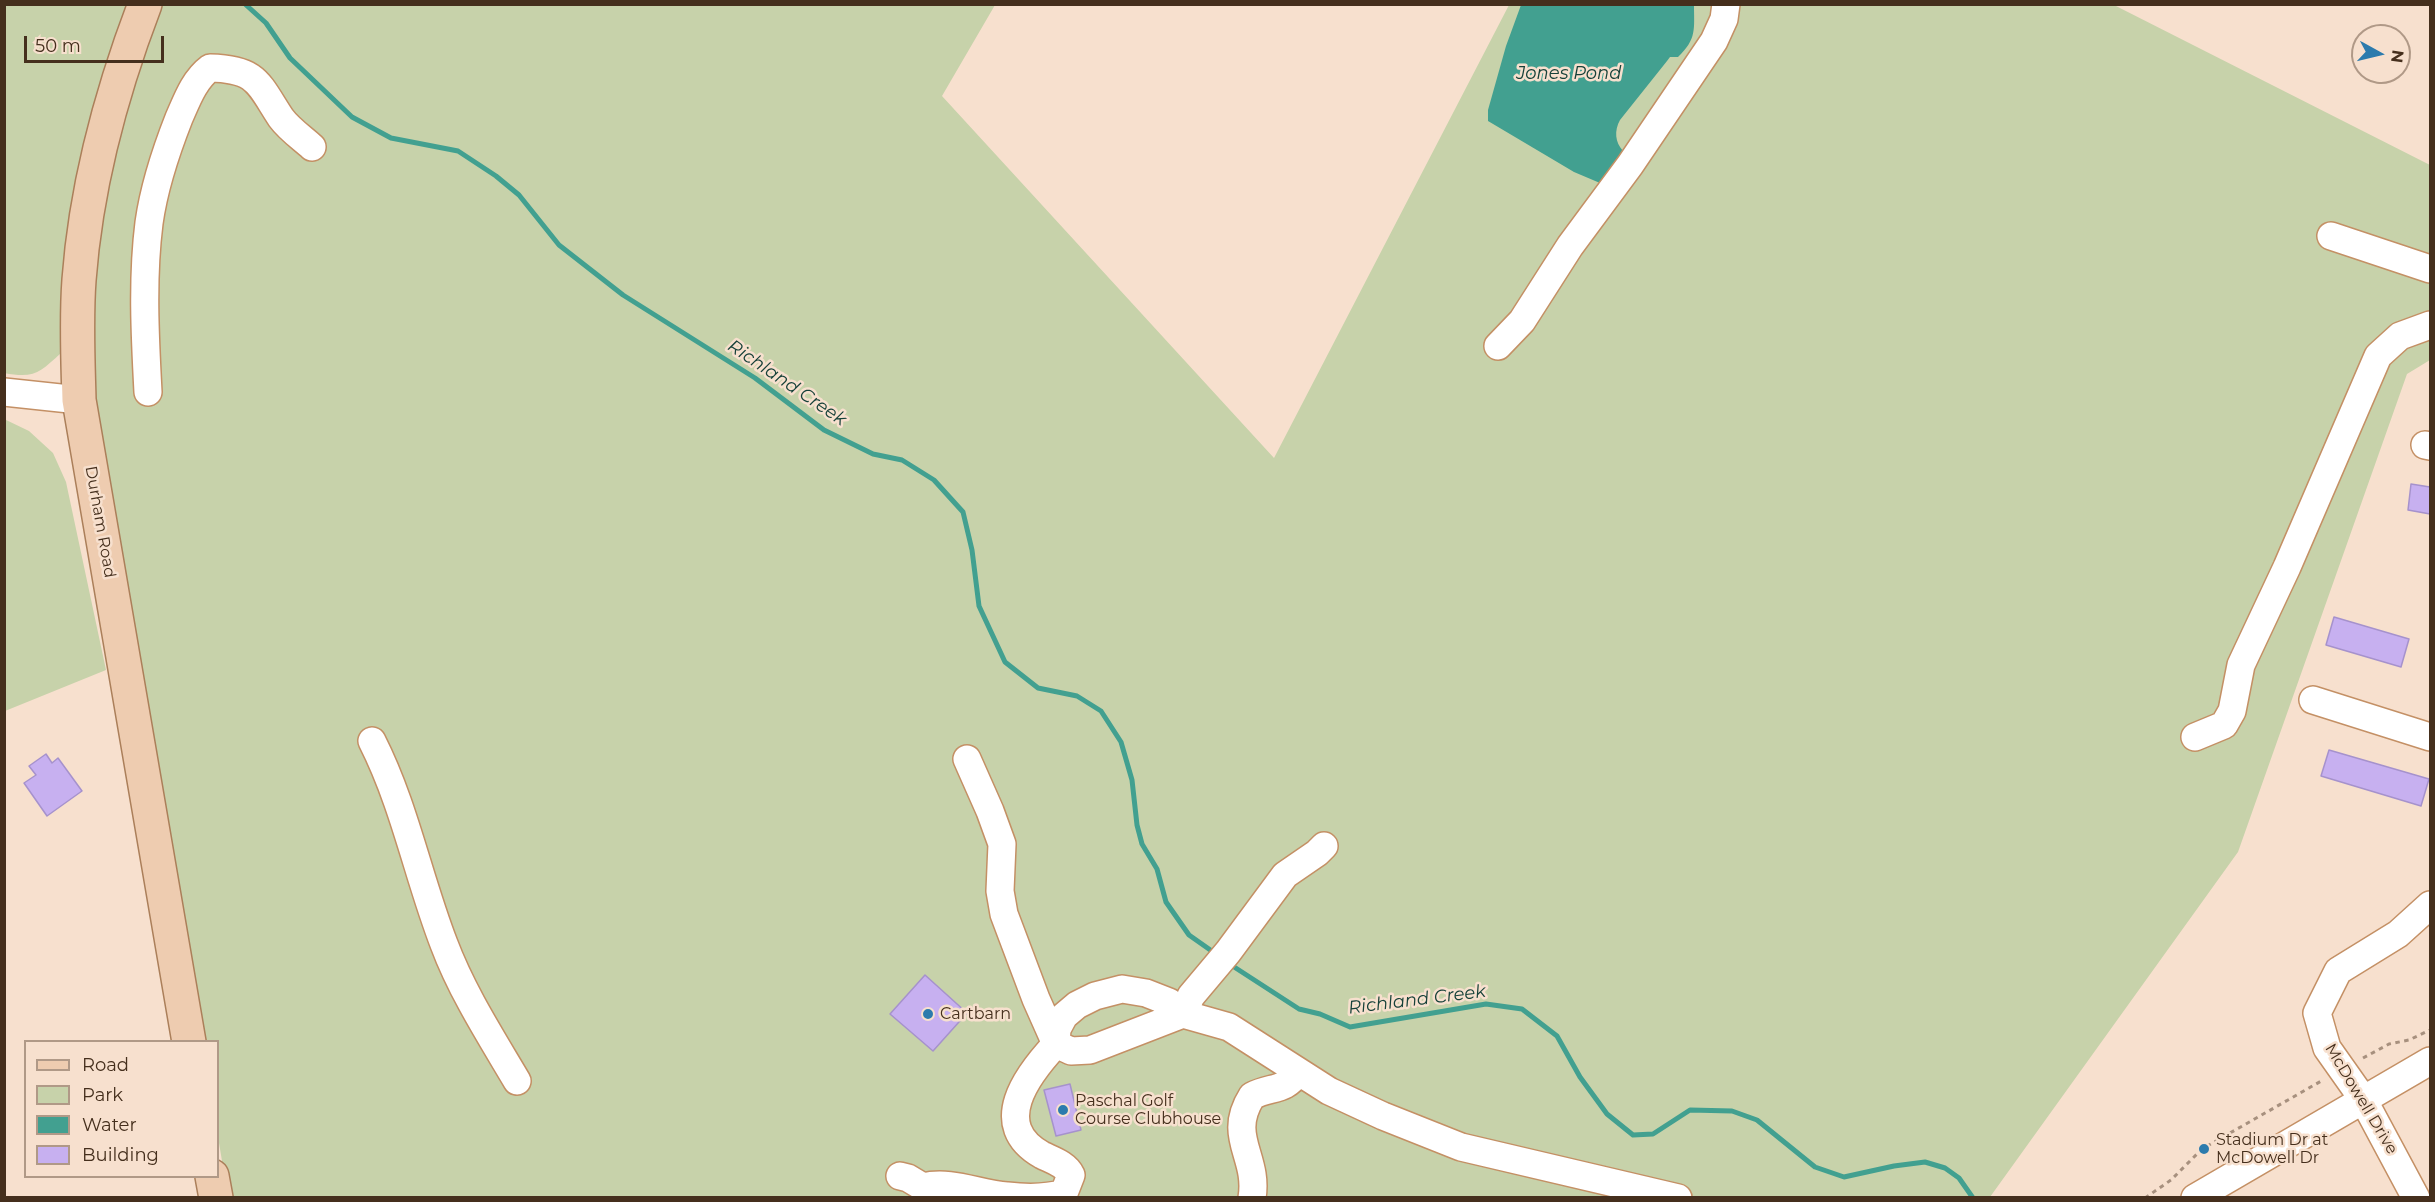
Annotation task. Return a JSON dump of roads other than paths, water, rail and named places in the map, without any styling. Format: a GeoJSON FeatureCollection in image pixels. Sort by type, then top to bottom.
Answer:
{"type":"FeatureCollection","features":[{"type":"Feature","properties":{"kind":"main road","name":"Durham Road"},"geometry":{"type":"LineString","coordinates":[[145,4],[126,54],[104,129],[88,210],[79,279],[77,334],[79,400],[189,1040]]}},
{"type":"Feature","properties":{"kind":"main road"},"geometry":{"type":"LineString","coordinates":[[212,1178],[216,1197]]}},
{"type":"Feature","properties":{"kind":"street"},"geometry":{"type":"LineString","coordinates":[[1498,346],[1522,321],[1570,246],[1630,165],[1714,41],[1724,19],[1726,4]]}},
{"type":"Feature","properties":{"kind":"street"},"geometry":{"type":"LineString","coordinates":[[148,392],[145,277],[150,216],[174,132],[196,82],[210,68],[228,68],[250,75],[264,90],[288,126],[312,147]]}},
{"type":"Feature","properties":{"kind":"street"},"geometry":{"type":"LineString","coordinates":[[2331,237],[2430,269]]}},
{"type":"Feature","properties":{"kind":"street"},"geometry":{"type":"LineString","coordinates":[[2195,737],[2224,725],[2232,711],[2235,686],[2241,665],[2287,567],[2378,356],[2400,336],[2430,325]]}},
{"type":"Feature","properties":{"kind":"street"},"geometry":{"type":"LineString","coordinates":[[4,392],[79,400]]}},
{"type":"Feature","properties":{"kind":"street"},"geometry":{"type":"LineString","coordinates":[[2313,700],[2430,737]]}},
{"type":"Feature","properties":{"kind":"street"},"geometry":{"type":"LineString","coordinates":[[372,741],[387,772],[410,837],[444,945],[482,1020],[517,1081]]}},
{"type":"Feature","properties":{"kind":"street"},"geometry":{"type":"LineString","coordinates":[[967,759],[1002,844],[1000,891],[1004,914],[1036,999],[1056,1044],[1071,1051],[1090,1050],[1183,1014],[1191,996],[1228,952],[1285,875],[1317,854],[1324,846]]}},
{"type":"Feature","properties":{"kind":"street","name":"McDowell Drive"},"geometry":{"type":"LineString","coordinates":[[2416,1197],[2363,1098],[2327,1048],[2317,1013],[2338,971],[2398,934],[2430,905]]}},
{"type":"Feature","properties":{"kind":"street"},"geometry":{"type":"LineString","coordinates":[[900,1176],[923,1187],[939,1183],[1008,1197],[1065,1193],[1071,1175],[1068,1169],[1039,1153],[1022,1139],[1014,1120],[1019,1099],[1032,1070],[1056,1044],[1056,1029],[1064,1016],[1095,996],[1122,989],[1146,993],[1169,1002],[1183,1014],[1230,1027],[1329,1091],[1383,1116],[1461,1147],[1678,1197]]}},
{"type":"Feature","properties":{"kind":"street"},"geometry":{"type":"LineString","coordinates":[[2195,1197],[2430,1060]]}},
{"type":"Feature","properties":{"kind":"street"},"geometry":{"type":"LineString","coordinates":[[1252,1197],[1253,1174],[1242,1137],[1242,1113],[1252,1096],[1279,1089],[1292,1082],[1298,1072]]}},
{"type":"Feature","properties":{"kind":"water","name":"Jones Pond"},"geometry":{"type":"Polygon","coordinates":[[[1521,5],[1694,5],[1693,33],[1689,45],[1678,57],[1670,57],[1620,120],[1616,136],[1623,151],[1623,158],[1600,183],[1574,172],[1488,121],[1488,110],[1506,46],[1521,5]]]}},
{"type":"Feature","properties":{"kind":"waterway","name":"Richland Creek"},"geometry":{"type":"LineString","coordinates":[[245,4],[266,23],[290,58],[352,117],[391,138],[458,151],[496,176],[519,195],[559,245],[623,295],[755,378],[824,430],[873,454],[902,460],[934,480],[963,512],[972,550],[979,606],[1005,662],[1038,688],[1077,696],[1101,711],[1121,742],[1132,780],[1137,825],[1142,844],[1157,869],[1166,902],[1189,935],[1216,954]]}},
{"type":"Feature","properties":{"kind":"waterway","name":"Richland Creek"},"geometry":{"type":"LineString","coordinates":[[1228,963],[1299,1009],[1320,1014],[1350,1027],[1486,1004],[1522,1009],[1557,1036],[1580,1077],[1607,1114],[1633,1135],[1653,1134],[1690,1110],[1732,1111],[1757,1120],[1815,1167],[1844,1177],[1925,1162],[1945,1168],[1959,1178],[1973,1198]]}},
{"type":"Feature","properties":{"kind":"place","name":"Cartbarn"},"geometry":{"type":"Point","coordinates":[928,1014]}},
{"type":"Feature","properties":{"kind":"place","name":"Paschal Golf Course Clubhouse"},"geometry":{"type":"Point","coordinates":[1063,1110]}},
{"type":"Feature","properties":{"kind":"place","name":"Stadium Dr at McDowell Dr"},"geometry":{"type":"Point","coordinates":[2204,1149]}}]}
